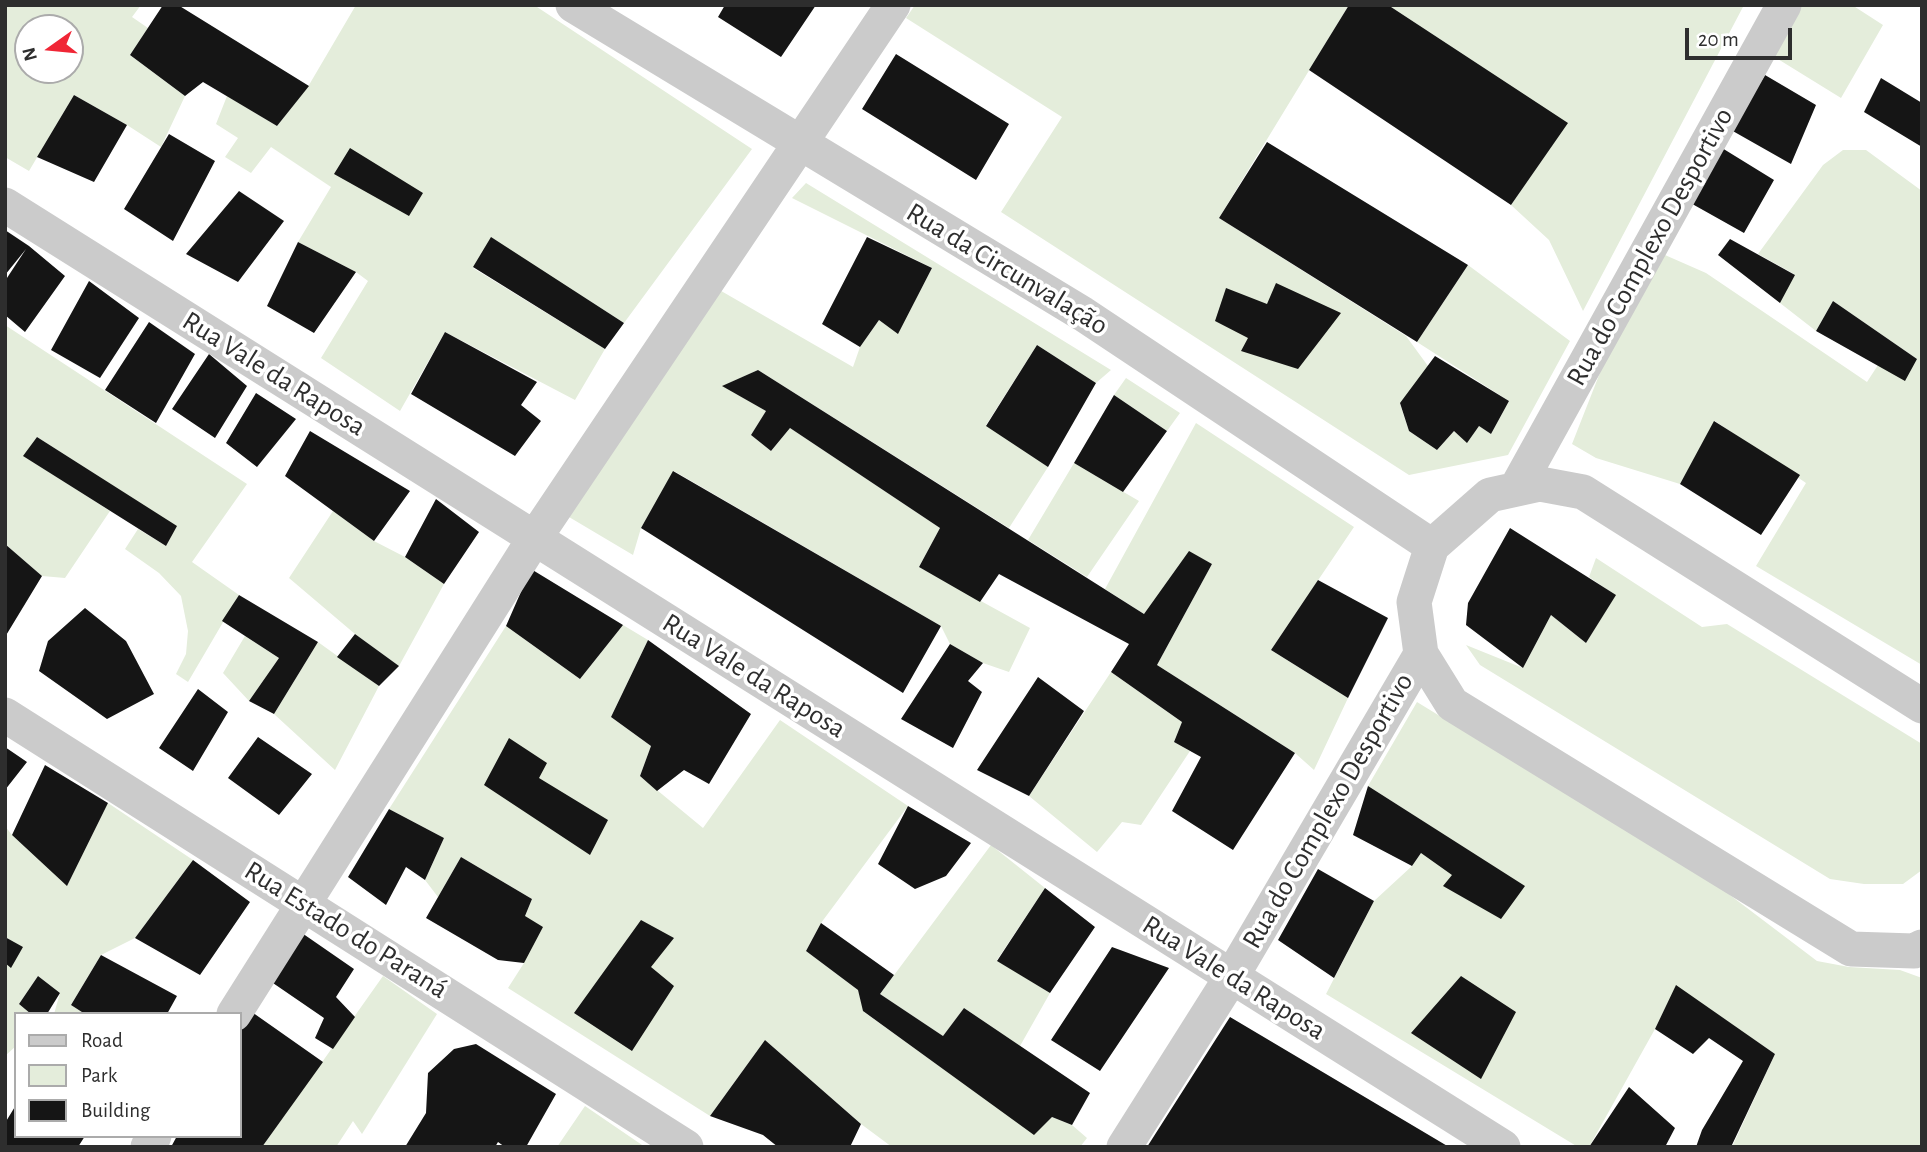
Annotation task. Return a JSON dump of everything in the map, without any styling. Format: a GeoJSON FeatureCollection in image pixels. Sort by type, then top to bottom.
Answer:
{"type":"FeatureCollection","features":[{"type":"Feature","properties":{"kind":"street","name":"Rua da Circunvalação"},"geometry":{"type":"LineString","coordinates":[[573,5],[1083,314],[1432,546]]}},
{"type":"Feature","properties":{"kind":"street"},"geometry":{"type":"LineString","coordinates":[[235,1012],[534,539],[893,5]]}},
{"type":"Feature","properties":{"kind":"street","name":"Rua do Complexo Desportivo"},"geometry":{"type":"LineString","coordinates":[[1516,489],[1784,5]]}},
{"type":"Feature","properties":{"kind":"street","name":"Rua Vale da Raposa"},"geometry":{"type":"LineString","coordinates":[[5,205],[1503,1147]]}},
{"type":"Feature","properties":{"kind":"street"},"geometry":{"type":"LineString","coordinates":[[1919,950],[1851,949],[1452,704],[1421,654],[1414,601],[1432,546],[1490,495],[1540,484],[1583,492],[1922,706]]}},
{"type":"Feature","properties":{"kind":"street","name":"Rua do Complexo Desportivo"},"geometry":{"type":"LineString","coordinates":[[1124,1147],[1232,976],[1421,654]]}},
{"type":"Feature","properties":{"kind":"street","name":"Rua Estado do Paraná"},"geometry":{"type":"LineString","coordinates":[[5,715],[686,1147]]}},
{"type":"Feature","properties":{"kind":"green space"},"geometry":{"type":"Polygon","coordinates":[[[5,5],[141,5],[132,17],[148,28],[130,55],[185,96],[161,147],[74,95],[29,171],[5,157],[5,5]]]}},
{"type":"Feature","properties":{"kind":"green space"},"geometry":{"type":"Polygon","coordinates":[[[356,5],[534,5],[752,149],[624,323],[491,238],[473,268],[605,349],[575,400],[445,332],[400,411],[321,358],[368,281],[298,242],[331,187],[271,147],[251,173],[225,157],[238,138],[216,124],[227,96],[277,126],[309,85],[356,5]]]}},
{"type":"Feature","properties":{"kind":"green space"},"geometry":{"type":"Polygon","coordinates":[[[915,5],[1349,5],[1219,218],[1406,336],[1428,366],[1400,404],[1409,431],[1437,450],[1454,431],[1467,442],[1479,426],[1491,434],[1509,401],[1417,342],[1468,265],[1570,341],[1508,455],[1409,475],[1001,212],[1062,117],[906,18],[915,5]]]}},
{"type":"Feature","properties":{"kind":"green space"},"geometry":{"type":"Polygon","coordinates":[[[1388,5],[1744,5],[1583,311],[1549,240],[1511,205],[1567,123],[1388,5]]]}},
{"type":"Feature","properties":{"kind":"green space"},"geometry":{"type":"Polygon","coordinates":[[[1784,5],[1852,5],[1883,25],[1841,98],[1760,48],[1784,5]]]}},
{"type":"Feature","properties":{"kind":"green space"},"geometry":{"type":"Polygon","coordinates":[[[1843,150],[1866,150],[1922,191],[1922,665],[1756,566],[1806,483],[1715,421],[1680,484],[1596,458],[1572,444],[1649,248],[1706,273],[1867,382],[1878,365],[1917,359],[1833,301],[1816,331],[1780,303],[1794,274],[1758,254],[1823,165],[1843,150]]]}},
{"type":"Feature","properties":{"kind":"green space"},"geometry":{"type":"Polygon","coordinates":[[[806,183],[1111,370],[1096,383],[1037,345],[986,425],[1048,467],[1009,528],[758,370],[723,386],[766,411],[751,435],[771,451],[790,428],[940,528],[919,567],[1030,628],[1009,672],[983,663],[950,644],[941,626],[674,471],[641,528],[633,555],[569,517],[716,288],[853,367],[860,347],[879,320],[898,333],[932,268],[792,198],[806,183]]]}},
{"type":"Feature","properties":{"kind":"green space"},"geometry":{"type":"Polygon","coordinates":[[[5,325],[247,484],[192,562],[239,595],[188,682],[176,674],[186,654],[188,631],[181,596],[159,573],[125,549],[138,529],[166,546],[176,526],[37,437],[24,456],[110,511],[65,578],[42,576],[5,544],[5,325]]]}},
{"type":"Feature","properties":{"kind":"green space"},"geometry":{"type":"Polygon","coordinates":[[[1126,378],[1180,413],[1167,431],[1114,395],[1126,378]]]}},
{"type":"Feature","properties":{"kind":"green space"},"geometry":{"type":"Polygon","coordinates":[[[1196,423],[1354,527],[1271,650],[1348,698],[1314,770],[1295,753],[1157,665],[1212,564],[1189,552],[1144,614],[1105,589],[1196,423]]]}},
{"type":"Feature","properties":{"kind":"green space"},"geometry":{"type":"Polygon","coordinates":[[[1074,463],[1139,501],[1087,577],[1028,540],[1074,463]]]}},
{"type":"Feature","properties":{"kind":"green space"},"geometry":{"type":"Polygon","coordinates":[[[333,511],[374,541],[405,557],[444,584],[399,666],[355,634],[289,578],[333,511]]]}},
{"type":"Feature","properties":{"kind":"green space"},"geometry":{"type":"Polygon","coordinates":[[[1596,558],[1702,627],[1727,624],[1922,744],[1922,870],[1903,884],[1864,884],[1830,879],[1480,665],[1466,645],[1523,668],[1551,615],[1586,643],[1615,595],[1589,577],[1596,558]]]}},
{"type":"Feature","properties":{"kind":"green space"},"geometry":{"type":"Polygon","coordinates":[[[623,625],[648,640],[611,717],[651,746],[640,776],[703,828],[780,720],[908,806],[821,923],[806,951],[858,990],[864,1012],[1034,1134],[1052,1117],[1072,1125],[1087,1138],[1080,1147],[892,1147],[861,1124],[765,1040],[710,1116],[508,988],[524,963],[525,916],[532,899],[461,857],[438,897],[425,880],[444,838],[389,809],[506,626],[580,679],[623,625]]]}},
{"type":"Feature","properties":{"kind":"green space"},"geometry":{"type":"Polygon","coordinates":[[[245,636],[279,658],[249,701],[223,673],[245,636]]]}},
{"type":"Feature","properties":{"kind":"green space"},"geometry":{"type":"Polygon","coordinates":[[[318,642],[379,686],[335,770],[274,714],[318,642]]]}},
{"type":"Feature","properties":{"kind":"green space"},"geometry":{"type":"Polygon","coordinates":[[[1111,672],[1182,722],[1174,742],[1190,751],[1141,825],[1122,822],[1097,852],[1029,796],[1111,672]]]}},
{"type":"Feature","properties":{"kind":"green space"},"geometry":{"type":"Polygon","coordinates":[[[1417,702],[1722,889],[1817,961],[1849,967],[1900,970],[1922,978],[1922,1147],[1732,1147],[1775,1054],[1676,986],[1589,1147],[1578,1147],[1326,994],[1374,901],[1412,866],[1421,853],[1524,886],[1368,786],[1417,702]]]}},
{"type":"Feature","properties":{"kind":"green space"},"geometry":{"type":"Polygon","coordinates":[[[108,803],[193,860],[135,938],[101,955],[71,1005],[82,1012],[55,1012],[60,993],[38,976],[19,1004],[29,1012],[14,1012],[14,1048],[5,1056],[5,963],[22,947],[5,937],[5,826],[67,885],[108,803]]]}},
{"type":"Feature","properties":{"kind":"green space"},"geometry":{"type":"Polygon","coordinates":[[[991,845],[1045,888],[997,960],[1050,993],[1020,1046],[964,1008],[943,1036],[880,994],[991,845]]]}},
{"type":"Feature","properties":{"kind":"green space"},"geometry":{"type":"Polygon","coordinates":[[[383,976],[437,1014],[362,1134],[353,1121],[336,1147],[262,1147],[383,976]]]}},
{"type":"Feature","properties":{"kind":"green space"},"geometry":{"type":"Polygon","coordinates":[[[585,1106],[645,1147],[557,1147],[585,1106]]]}},
{"type":"Feature","properties":{"kind":"building"},"geometry":{"type":"Polygon","coordinates":[[[163,5],[178,5],[309,86],[277,126],[203,82],[185,96],[130,55],[163,5]]]}},
{"type":"Feature","properties":{"kind":"building"},"geometry":{"type":"Polygon","coordinates":[[[725,5],[816,5],[781,57],[718,17],[725,5]]]}},
{"type":"Feature","properties":{"kind":"building"},"geometry":{"type":"Polygon","coordinates":[[[1349,5],[1388,5],[1568,123],[1511,205],[1309,70],[1349,5]]]}},
{"type":"Feature","properties":{"kind":"building"},"geometry":{"type":"Polygon","coordinates":[[[896,54],[1009,124],[976,180],[862,109],[896,54]]]}},
{"type":"Feature","properties":{"kind":"building"},"geometry":{"type":"Polygon","coordinates":[[[1765,75],[1816,105],[1791,164],[1731,130],[1765,75]]]}},
{"type":"Feature","properties":{"kind":"building"},"geometry":{"type":"Polygon","coordinates":[[[1881,78],[1922,103],[1922,147],[1864,112],[1881,78]]]}},
{"type":"Feature","properties":{"kind":"building"},"geometry":{"type":"Polygon","coordinates":[[[74,95],[127,125],[94,182],[37,157],[74,95]]]}},
{"type":"Feature","properties":{"kind":"building"},"geometry":{"type":"Polygon","coordinates":[[[169,134],[215,161],[173,241],[124,209],[169,134]]]}},
{"type":"Feature","properties":{"kind":"building"},"geometry":{"type":"Polygon","coordinates":[[[1709,140],[1774,180],[1744,233],[1678,196],[1709,140]]]}},
{"type":"Feature","properties":{"kind":"building"},"geometry":{"type":"Polygon","coordinates":[[[1267,142],[1468,265],[1417,342],[1219,218],[1267,142]]]}},
{"type":"Feature","properties":{"kind":"building"},"geometry":{"type":"Polygon","coordinates":[[[350,148],[423,193],[409,216],[334,174],[350,148]]]}},
{"type":"Feature","properties":{"kind":"building"},"geometry":{"type":"Polygon","coordinates":[[[239,191],[284,221],[238,282],[186,254],[239,191]]]}},
{"type":"Feature","properties":{"kind":"building"},"geometry":{"type":"Polygon","coordinates":[[[5,230],[65,276],[25,332],[5,315],[5,281],[26,249],[5,275],[5,230]]]}},
{"type":"Feature","properties":{"kind":"building"},"geometry":{"type":"Polygon","coordinates":[[[491,237],[624,323],[605,349],[473,267],[491,237]]]}},
{"type":"Feature","properties":{"kind":"building"},"geometry":{"type":"Polygon","coordinates":[[[867,237],[932,268],[898,334],[879,320],[860,347],[822,324],[867,237]]]}},
{"type":"Feature","properties":{"kind":"building"},"geometry":{"type":"Polygon","coordinates":[[[1730,239],[1795,275],[1780,303],[1718,255],[1730,239]]]}},
{"type":"Feature","properties":{"kind":"building"},"geometry":{"type":"Polygon","coordinates":[[[298,242],[356,272],[314,333],[267,306],[298,242]]]}},
{"type":"Feature","properties":{"kind":"building"},"geometry":{"type":"Polygon","coordinates":[[[89,281],[139,318],[100,378],[51,350],[89,281]]]}},
{"type":"Feature","properties":{"kind":"building"},"geometry":{"type":"Polygon","coordinates":[[[1276,283],[1341,313],[1298,369],[1241,351],[1248,338],[1215,321],[1226,288],[1267,304],[1276,283]]]}},
{"type":"Feature","properties":{"kind":"building"},"geometry":{"type":"Polygon","coordinates":[[[1833,301],[1917,359],[1905,381],[1816,331],[1833,301]]]}},
{"type":"Feature","properties":{"kind":"building"},"geometry":{"type":"Polygon","coordinates":[[[149,322],[195,354],[156,423],[105,390],[149,322]]]}},
{"type":"Feature","properties":{"kind":"building"},"geometry":{"type":"Polygon","coordinates":[[[445,332],[537,382],[521,405],[541,421],[515,456],[411,394],[445,332]]]}},
{"type":"Feature","properties":{"kind":"building"},"geometry":{"type":"Polygon","coordinates":[[[1037,345],[1096,383],[1048,467],[986,426],[1037,345]]]}},
{"type":"Feature","properties":{"kind":"building"},"geometry":{"type":"Polygon","coordinates":[[[209,354],[247,386],[215,438],[172,409],[209,354]]]}},
{"type":"Feature","properties":{"kind":"building"},"geometry":{"type":"Polygon","coordinates":[[[1435,356],[1509,401],[1491,434],[1479,426],[1467,443],[1454,431],[1437,450],[1409,431],[1400,403],[1435,356]]]}},
{"type":"Feature","properties":{"kind":"building"},"geometry":{"type":"Polygon","coordinates":[[[758,370],[1144,614],[1189,551],[1212,564],[1157,665],[1295,753],[1233,850],[1172,811],[1201,757],[1174,742],[1182,722],[1111,672],[1129,644],[999,574],[980,602],[919,567],[940,528],[790,428],[771,451],[751,435],[766,411],[722,386],[758,370]]]}},
{"type":"Feature","properties":{"kind":"building"},"geometry":{"type":"Polygon","coordinates":[[[256,393],[296,419],[257,467],[226,443],[256,393]]]}},
{"type":"Feature","properties":{"kind":"building"},"geometry":{"type":"Polygon","coordinates":[[[1114,395],[1167,431],[1123,492],[1074,463],[1114,395]]]}},
{"type":"Feature","properties":{"kind":"building"},"geometry":{"type":"Polygon","coordinates":[[[1714,421],[1800,475],[1761,535],[1680,484],[1714,421]]]}},
{"type":"Feature","properties":{"kind":"building"},"geometry":{"type":"Polygon","coordinates":[[[310,431],[410,491],[374,541],[285,476],[310,431]]]}},
{"type":"Feature","properties":{"kind":"building"},"geometry":{"type":"Polygon","coordinates":[[[37,437],[177,526],[166,546],[23,456],[37,437]]]}},
{"type":"Feature","properties":{"kind":"building"},"geometry":{"type":"Polygon","coordinates":[[[673,471],[941,626],[903,693],[641,528],[673,471]]]}},
{"type":"Feature","properties":{"kind":"building"},"geometry":{"type":"Polygon","coordinates":[[[436,499],[479,532],[444,584],[405,557],[436,499]]]}},
{"type":"Feature","properties":{"kind":"building"},"geometry":{"type":"Polygon","coordinates":[[[1510,528],[1616,595],[1586,643],[1551,615],[1523,668],[1466,625],[1468,603],[1510,528]]]}},
{"type":"Feature","properties":{"kind":"building"},"geometry":{"type":"Polygon","coordinates":[[[5,544],[42,576],[5,637],[5,544]]]}},
{"type":"Feature","properties":{"kind":"building"},"geometry":{"type":"Polygon","coordinates":[[[531,569],[623,625],[580,679],[506,626],[531,569]]]}},
{"type":"Feature","properties":{"kind":"building"},"geometry":{"type":"Polygon","coordinates":[[[1318,580],[1388,618],[1348,698],[1271,650],[1318,580]]]}},
{"type":"Feature","properties":{"kind":"building"},"geometry":{"type":"Polygon","coordinates":[[[239,595],[318,642],[274,714],[249,701],[279,658],[222,621],[239,595]]]}},
{"type":"Feature","properties":{"kind":"building"},"geometry":{"type":"Polygon","coordinates":[[[85,608],[126,641],[154,694],[107,719],[39,671],[48,641],[85,608]]]}},
{"type":"Feature","properties":{"kind":"building"},"geometry":{"type":"Polygon","coordinates":[[[355,634],[399,666],[379,686],[337,657],[355,634]]]}},
{"type":"Feature","properties":{"kind":"building"},"geometry":{"type":"Polygon","coordinates":[[[648,640],[751,714],[709,784],[684,770],[657,791],[640,776],[651,746],[611,717],[648,640]]]}},
{"type":"Feature","properties":{"kind":"building"},"geometry":{"type":"Polygon","coordinates":[[[950,644],[983,663],[968,681],[982,692],[953,748],[901,719],[950,644]]]}},
{"type":"Feature","properties":{"kind":"building"},"geometry":{"type":"Polygon","coordinates":[[[1038,677],[1084,711],[1029,796],[977,770],[1038,677]]]}},
{"type":"Feature","properties":{"kind":"building"},"geometry":{"type":"Polygon","coordinates":[[[198,689],[228,712],[193,771],[159,748],[198,689]]]}},
{"type":"Feature","properties":{"kind":"building"},"geometry":{"type":"Polygon","coordinates":[[[258,737],[312,774],[279,815],[228,778],[258,737]]]}},
{"type":"Feature","properties":{"kind":"building"},"geometry":{"type":"Polygon","coordinates":[[[509,738],[547,763],[539,778],[608,820],[590,855],[484,785],[509,738]]]}},
{"type":"Feature","properties":{"kind":"building"},"geometry":{"type":"Polygon","coordinates":[[[5,747],[27,762],[5,790],[5,747]]]}},
{"type":"Feature","properties":{"kind":"building"},"geometry":{"type":"Polygon","coordinates":[[[45,765],[108,803],[67,886],[12,835],[45,765]]]}},
{"type":"Feature","properties":{"kind":"building"},"geometry":{"type":"Polygon","coordinates":[[[1368,786],[1525,886],[1501,919],[1443,886],[1452,875],[1421,853],[1412,866],[1353,835],[1368,786]]]}},
{"type":"Feature","properties":{"kind":"building"},"geometry":{"type":"Polygon","coordinates":[[[908,806],[971,843],[946,876],[915,889],[878,864],[908,806]]]}},
{"type":"Feature","properties":{"kind":"building"},"geometry":{"type":"Polygon","coordinates":[[[389,809],[444,838],[425,880],[406,867],[386,905],[348,877],[389,809]]]}},
{"type":"Feature","properties":{"kind":"building"},"geometry":{"type":"Polygon","coordinates":[[[461,857],[532,899],[525,916],[543,927],[524,963],[498,960],[426,918],[461,857]]]}},
{"type":"Feature","properties":{"kind":"building"},"geometry":{"type":"Polygon","coordinates":[[[193,860],[250,902],[200,975],[135,938],[193,860]]]}},
{"type":"Feature","properties":{"kind":"building"},"geometry":{"type":"Polygon","coordinates":[[[1318,869],[1374,901],[1334,978],[1278,940],[1318,869]]]}},
{"type":"Feature","properties":{"kind":"building"},"geometry":{"type":"Polygon","coordinates":[[[1045,888],[1095,927],[1050,993],[997,961],[1045,888]]]}},
{"type":"Feature","properties":{"kind":"building"},"geometry":{"type":"Polygon","coordinates":[[[641,920],[674,938],[651,967],[674,986],[632,1051],[574,1013],[641,920]]]}},
{"type":"Feature","properties":{"kind":"building"},"geometry":{"type":"Polygon","coordinates":[[[821,923],[894,975],[880,994],[943,1036],[964,1008],[1090,1093],[1072,1125],[1052,1117],[1034,1135],[863,1011],[858,990],[806,951],[821,923]]]}},
{"type":"Feature","properties":{"kind":"building"},"geometry":{"type":"Polygon","coordinates":[[[299,931],[354,969],[336,997],[355,1017],[333,1049],[315,1038],[324,1018],[270,981],[299,931]]]}},
{"type":"Feature","properties":{"kind":"building"},"geometry":{"type":"Polygon","coordinates":[[[5,937],[23,947],[11,968],[5,963],[5,937]]]}},
{"type":"Feature","properties":{"kind":"building"},"geometry":{"type":"Polygon","coordinates":[[[1112,947],[1169,968],[1100,1071],[1051,1040],[1112,947]]]}},
{"type":"Feature","properties":{"kind":"building"},"geometry":{"type":"Polygon","coordinates":[[[101,955],[177,996],[168,1012],[82,1012],[71,1005],[101,955]]]}},
{"type":"Feature","properties":{"kind":"building"},"geometry":{"type":"Polygon","coordinates":[[[38,976],[60,993],[48,1012],[29,1012],[19,1004],[38,976]]]}},
{"type":"Feature","properties":{"kind":"building"},"geometry":{"type":"Polygon","coordinates":[[[1461,976],[1516,1012],[1481,1079],[1411,1033],[1461,976]]]}},
{"type":"Feature","properties":{"kind":"building"},"geometry":{"type":"Polygon","coordinates":[[[1676,985],[1775,1054],[1731,1147],[1696,1147],[1702,1130],[1743,1061],[1709,1038],[1693,1054],[1655,1029],[1676,985]]]}},
{"type":"Feature","properties":{"kind":"building"},"geometry":{"type":"Polygon","coordinates":[[[249,1010],[323,1062],[262,1147],[171,1147],[176,1138],[242,1138],[242,1023],[249,1010]]]}},
{"type":"Feature","properties":{"kind":"building"},"geometry":{"type":"Polygon","coordinates":[[[1230,1017],[1449,1147],[1147,1147],[1230,1017]]]}},
{"type":"Feature","properties":{"kind":"building"},"geometry":{"type":"Polygon","coordinates":[[[765,1040],[861,1124],[850,1147],[778,1147],[763,1135],[710,1116],[765,1040]]]}},
{"type":"Feature","properties":{"kind":"building"},"geometry":{"type":"Polygon","coordinates":[[[476,1044],[556,1094],[526,1147],[505,1147],[498,1142],[495,1147],[405,1147],[426,1113],[428,1073],[454,1049],[476,1044]]]}},
{"type":"Feature","properties":{"kind":"building"},"geometry":{"type":"Polygon","coordinates":[[[1629,1087],[1675,1128],[1665,1147],[1589,1147],[1629,1087]]]}},
{"type":"Feature","properties":{"kind":"building"},"geometry":{"type":"Polygon","coordinates":[[[14,1108],[14,1138],[84,1138],[78,1147],[5,1147],[5,1123],[14,1108]]]}}]}
